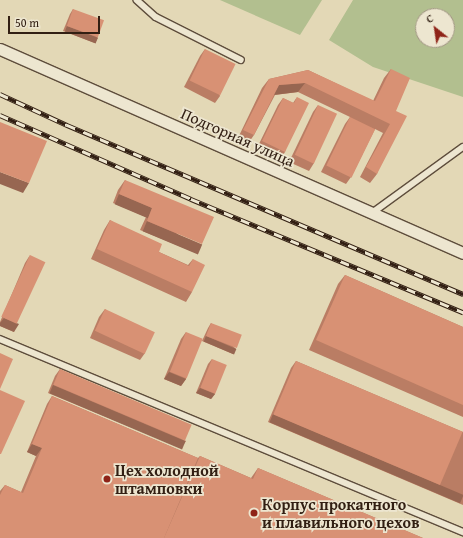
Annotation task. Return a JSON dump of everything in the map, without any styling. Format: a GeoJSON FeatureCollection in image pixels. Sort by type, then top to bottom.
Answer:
{"type":"FeatureCollection","features":[{"type":"Feature","properties":{"kind":"street","name":"Подгорная улица"},"geometry":{"type":"LineString","coordinates":[[0,49],[463,253]]}},
{"type":"Feature","properties":{"kind":"lane"},"geometry":{"type":"LineString","coordinates":[[137,0],[156,17],[241,60]]}},
{"type":"Feature","properties":{"kind":"lane"},"geometry":{"type":"LineString","coordinates":[[371,213],[463,147]]}},
{"type":"Feature","properties":{"kind":"lane"},"geometry":{"type":"LineString","coordinates":[[0,339],[463,532]]}},
{"type":"Feature","properties":{"kind":"green space"},"geometry":{"type":"Polygon","coordinates":[[[220,0],[322,0],[300,35],[220,0]]]}},
{"type":"Feature","properties":{"kind":"green space"},"geometry":{"type":"Polygon","coordinates":[[[353,0],[463,0],[463,97],[373,67],[329,40],[353,0]]]}},
{"type":"Feature","properties":{"kind":"building"},"geometry":{"type":"Polygon","coordinates":[[[73,9],[104,20],[98,37],[67,26],[73,9]]]}},
{"type":"Feature","properties":{"kind":"building"},"geometry":{"type":"Polygon","coordinates":[[[205,49],[236,64],[220,95],[190,80],[205,49]]]}},
{"type":"Feature","properties":{"kind":"building"},"geometry":{"type":"Polygon","coordinates":[[[391,69],[410,78],[396,111],[407,116],[377,174],[366,167],[390,124],[305,83],[279,85],[254,135],[243,130],[269,79],[308,70],[375,101],[391,69]]]}},
{"type":"Feature","properties":{"kind":"building"},"geometry":{"type":"Polygon","coordinates":[[[297,97],[309,103],[285,152],[262,141],[283,98],[294,103],[297,97]]]}},
{"type":"Feature","properties":{"kind":"building"},"geometry":{"type":"Polygon","coordinates":[[[318,105],[337,114],[314,164],[295,155],[318,105]]]}},
{"type":"Feature","properties":{"kind":"building"},"geometry":{"type":"Polygon","coordinates":[[[350,117],[375,129],[351,178],[326,166],[350,117]]]}},
{"type":"Feature","properties":{"kind":"building"},"geometry":{"type":"Polygon","coordinates":[[[0,122],[47,141],[29,183],[0,172],[0,122]]]}},
{"type":"Feature","properties":{"kind":"building"},"geometry":{"type":"Polygon","coordinates":[[[125,180],[214,217],[202,244],[147,221],[152,208],[119,194],[125,180]]]}},
{"type":"Feature","properties":{"kind":"building"},"geometry":{"type":"Polygon","coordinates":[[[110,220],[162,244],[159,252],[189,266],[193,259],[205,265],[192,292],[97,249],[110,220]]]}},
{"type":"Feature","properties":{"kind":"building"},"geometry":{"type":"Polygon","coordinates":[[[30,255],[45,262],[17,324],[1,317],[30,255]]]}},
{"type":"Feature","properties":{"kind":"building"},"geometry":{"type":"Polygon","coordinates":[[[345,275],[463,327],[463,405],[316,340],[345,275]]]}},
{"type":"Feature","properties":{"kind":"building"},"geometry":{"type":"Polygon","coordinates":[[[105,309],[155,332],[145,354],[95,331],[105,309]]]}},
{"type":"Feature","properties":{"kind":"building"},"geometry":{"type":"Polygon","coordinates":[[[211,323],[242,335],[237,348],[206,336],[211,323]]]}},
{"type":"Feature","properties":{"kind":"building"},"geometry":{"type":"Polygon","coordinates":[[[186,332],[203,339],[187,379],[170,372],[186,332]]]}},
{"type":"Feature","properties":{"kind":"building"},"geometry":{"type":"Polygon","coordinates":[[[0,353],[13,359],[0,389],[0,353]]]}},
{"type":"Feature","properties":{"kind":"building"},"geometry":{"type":"Polygon","coordinates":[[[212,359],[227,365],[215,394],[200,388],[212,359]]]}},
{"type":"Feature","properties":{"kind":"building"},"geometry":{"type":"Polygon","coordinates":[[[296,361],[463,432],[440,485],[273,414],[296,361]]]}},
{"type":"Feature","properties":{"kind":"building"},"geometry":{"type":"Polygon","coordinates":[[[60,369],[192,425],[185,441],[53,385],[60,369]]]}},
{"type":"Feature","properties":{"kind":"building"},"geometry":{"type":"Polygon","coordinates":[[[0,390],[25,401],[1,454],[0,454],[0,390]]]}},
{"type":"Feature","properties":{"kind":"building","name":"Цех холодной штамповки"},"geometry":{"type":"Polygon","coordinates":[[[52,396],[198,458],[164,538],[0,538],[0,495],[5,485],[23,493],[42,448],[32,444],[52,396]]]}},
{"type":"Feature","properties":{"kind":"building","name":"Корпус прокатного и плавильного цехов"},"geometry":{"type":"Polygon","coordinates":[[[200,456],[253,479],[258,468],[423,538],[164,538],[200,456]]]}},
{"type":"Feature","properties":{"kind":"railway"},"geometry":{"type":"LineString","coordinates":[[0,94],[67,125],[463,294]]}},
{"type":"Feature","properties":{"kind":"railway"},"geometry":{"type":"LineString","coordinates":[[0,115],[191,199],[463,312]]}},
{"type":"Feature","properties":{"kind":"place","name":"Цех холодной штамповки"},"geometry":{"type":"Point","coordinates":[107,479]}},
{"type":"Feature","properties":{"kind":"place","name":"Корпус прокатного и плавильного цехов"},"geometry":{"type":"Point","coordinates":[254,513]}}]}
